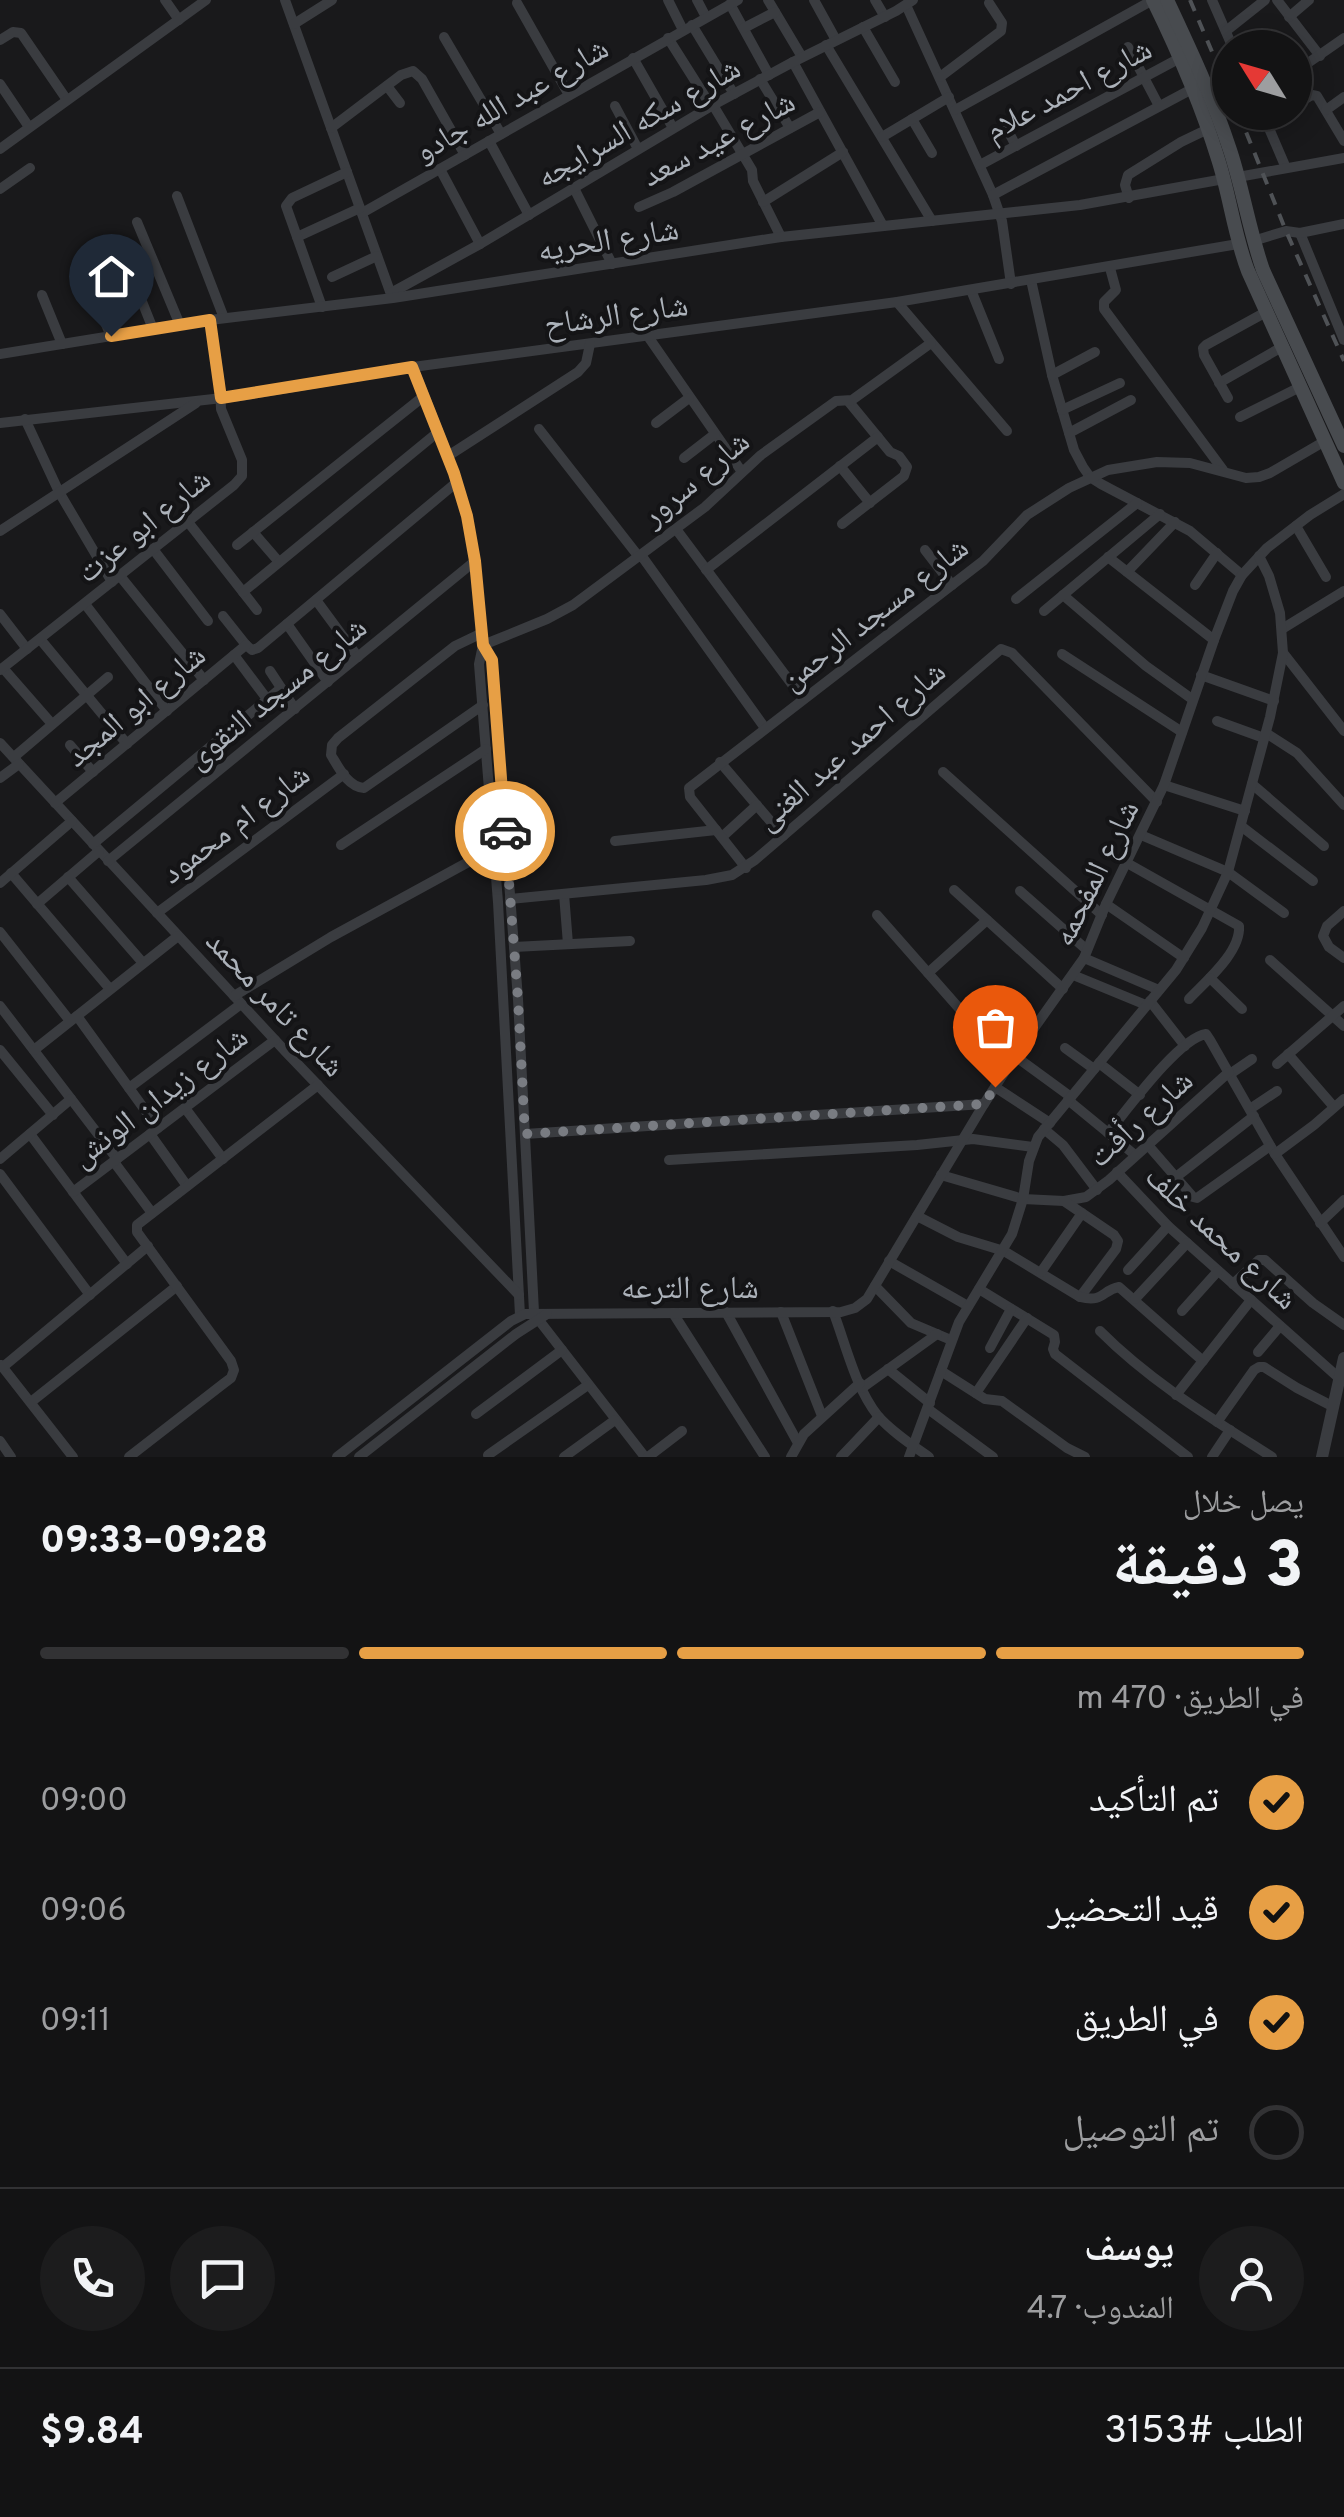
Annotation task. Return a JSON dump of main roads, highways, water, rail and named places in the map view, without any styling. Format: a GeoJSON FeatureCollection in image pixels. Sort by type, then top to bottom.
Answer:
{"type":"FeatureCollection","features":[{"type":"Feature","properties":{"kind":"main road"},"geometry":{"type":"LineString","coordinates":[[1153,0],[1231,178]]}},
{"type":"Feature","properties":{"kind":"main road"},"geometry":{"type":"LineString","coordinates":[[1167,0],[1211,100],[1266,312],[1344,483]]}},
{"type":"Feature","properties":{"kind":"main road"},"geometry":{"type":"LineString","coordinates":[[1246,243],[1344,446]]}},
{"type":"Feature","properties":{"kind":"railway"},"geometry":{"type":"LineString","coordinates":[[1190,0],[1212,52]]}},
{"type":"Feature","properties":{"kind":"railway"},"geometry":{"type":"LineString","coordinates":[[1245,130],[1344,361]]}}]}
